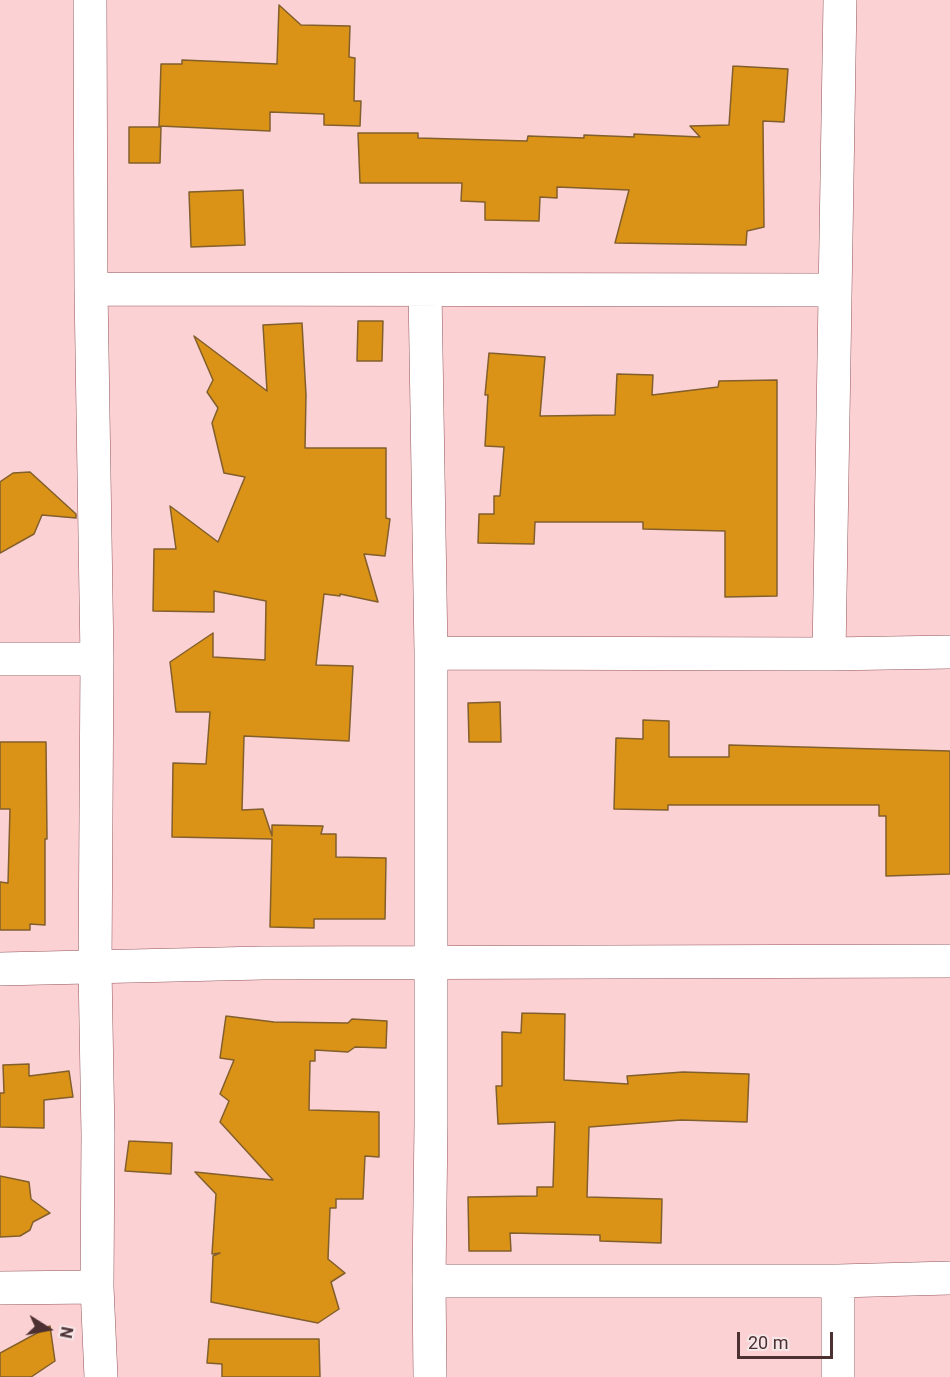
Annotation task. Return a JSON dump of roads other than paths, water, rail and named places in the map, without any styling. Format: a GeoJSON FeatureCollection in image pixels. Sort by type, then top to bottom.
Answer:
{"type":"FeatureCollection","features":[{"type":"Feature","properties":{"kind":"street"},"geometry":{"type":"LineString","coordinates":[[90,0],[97,659],[95,968],[98,1135],[97,1287],[101,1377]]}},
{"type":"Feature","properties":{"kind":"street"},"geometry":{"type":"LineString","coordinates":[[829,654],[834,465],[834,290],[840,0]]}},
{"type":"Feature","properties":{"kind":"street"},"geometry":{"type":"LineString","coordinates":[[92,289],[834,290]]}},
{"type":"Feature","properties":{"kind":"street"},"geometry":{"type":"LineString","coordinates":[[425,290],[431,653],[430,1377]]}},
{"type":"Feature","properties":{"kind":"street"},"geometry":{"type":"LineString","coordinates":[[431,653],[950,652]]}},
{"type":"Feature","properties":{"kind":"street"},"geometry":{"type":"LineString","coordinates":[[0,659],[97,659]]}},
{"type":"Feature","properties":{"kind":"street"},"geometry":{"type":"LineString","coordinates":[[0,969],[263,963],[950,961]]}},
{"type":"Feature","properties":{"kind":"street"},"geometry":{"type":"LineString","coordinates":[[429,1281],[838,1281],[950,1278]]}},
{"type":"Feature","properties":{"kind":"street"},"geometry":{"type":"LineString","coordinates":[[838,1281],[838,1377]]}},
{"type":"Feature","properties":{"kind":"street"},"geometry":{"type":"LineString","coordinates":[[0,1288],[97,1287]]}}]}
